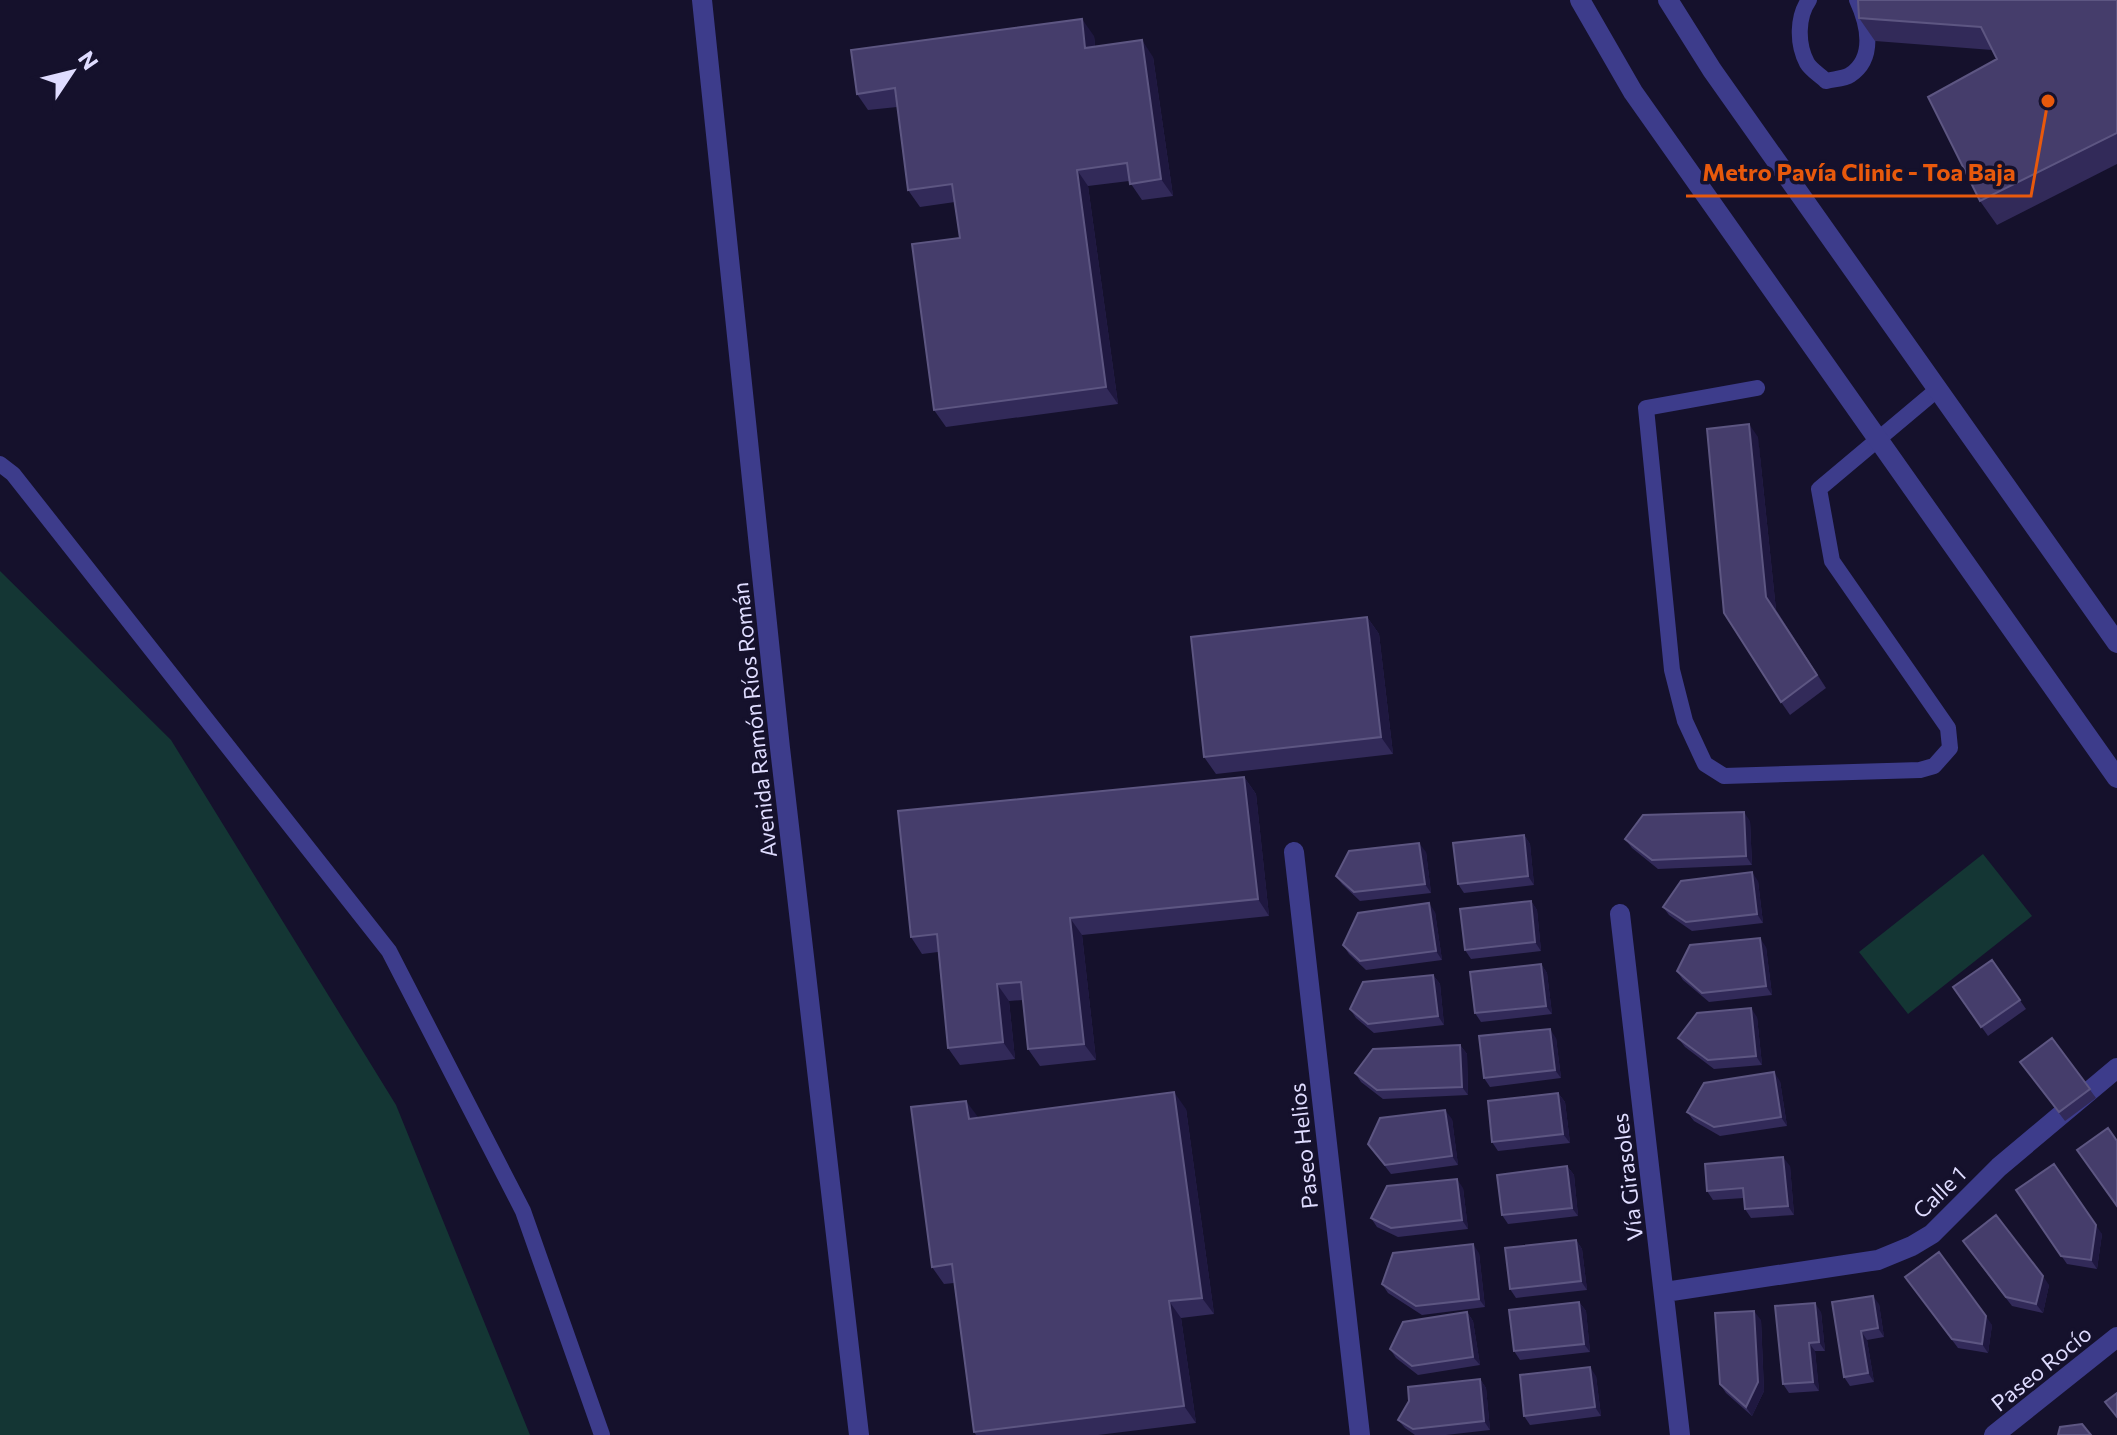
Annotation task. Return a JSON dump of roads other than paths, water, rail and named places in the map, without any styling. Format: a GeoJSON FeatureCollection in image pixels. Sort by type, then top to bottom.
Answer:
{"type":"FeatureCollection","features":[{"type":"Feature","properties":{"kind":"street","name":"Avenida Ramón Ríos Román"},"geometry":{"type":"LineString","coordinates":[[702,0],[780,748],[859,1435]]}},
{"type":"Feature","properties":{"kind":"street"},"geometry":{"type":"LineString","coordinates":[[1580,0],[1633,92],[2117,778]]}},
{"type":"Feature","properties":{"kind":"street"},"geometry":{"type":"LineString","coordinates":[[1668,0],[1712,70],[2117,643]]}},
{"type":"Feature","properties":{"kind":"street","name":"Paseo Helios"},"geometry":{"type":"LineString","coordinates":[[1294,852],[1360,1435]]}},
{"type":"Feature","properties":{"kind":"street","name":"Vía Girasoles"},"geometry":{"type":"LineString","coordinates":[[1620,914],[1680,1435]]}},
{"type":"Feature","properties":{"kind":"street","name":"Calle 1"},"geometry":{"type":"LineString","coordinates":[[1665,1292],[1878,1260],[1912,1246],[1932,1234],[1999,1167],[2117,1068]]}},
{"type":"Feature","properties":{"kind":"street","name":"Paseo Rocío"},"geometry":{"type":"LineString","coordinates":[[1994,1435],[2117,1337]]}},
{"type":"Feature","properties":{"kind":"lane"},"geometry":{"type":"LineString","coordinates":[[1809,0],[1804,8],[1799,38],[1808,65],[1826,81],[1849,76],[1866,60],[1868,40],[1857,0]]}},
{"type":"Feature","properties":{"kind":"lane"},"geometry":{"type":"LineString","coordinates":[[1757,388],[1646,408],[1672,670],[1685,721],[1705,764],[1724,776],[1920,770],[1934,766],[1950,748],[1948,728],[1832,561],[1819,489],[1938,389]]}},
{"type":"Feature","properties":{"kind":"lane"},"geometry":{"type":"LineString","coordinates":[[0,464],[13,474],[389,951],[523,1211],[602,1435]]}},
{"type":"Feature","properties":{"kind":"place","name":"Metro Pavía Clinic - Toa Baja"},"geometry":{"type":"Point","coordinates":[2048,101]}}]}
